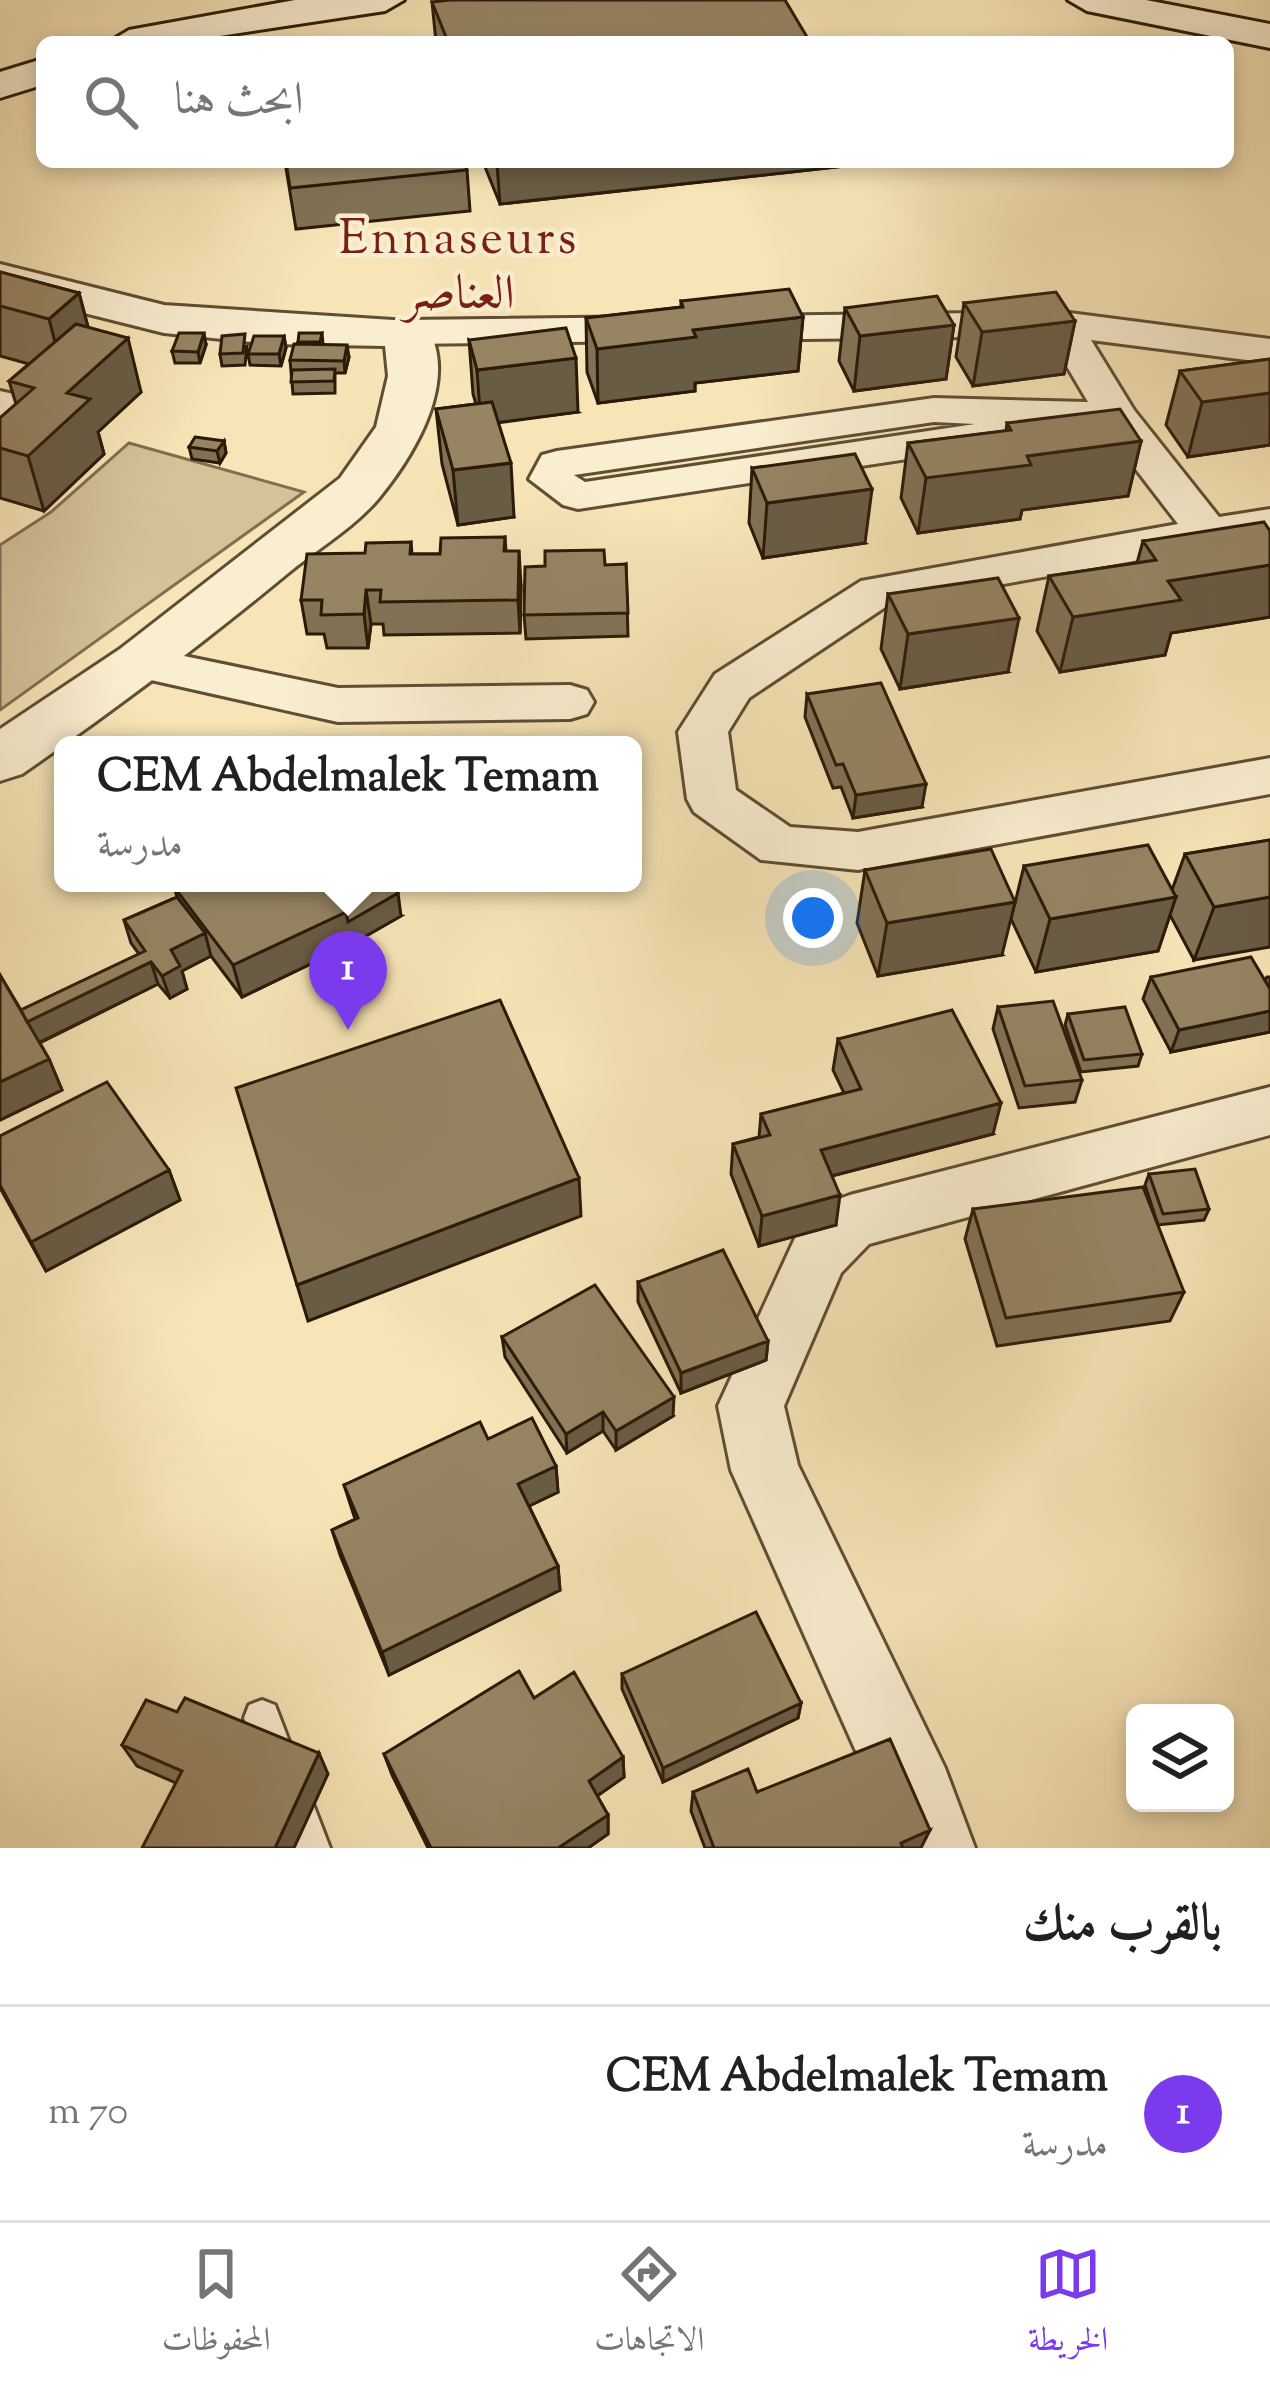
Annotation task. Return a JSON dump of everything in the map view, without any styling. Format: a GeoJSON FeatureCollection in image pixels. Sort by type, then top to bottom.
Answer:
{"type":"FeatureCollection","features":[{"type":"Feature","properties":{"kind":"street"},"geometry":{"type":"LineString","coordinates":[[156,36],[221,21],[385,0]]}},
{"type":"Feature","properties":{"kind":"street"},"geometry":{"type":"LineString","coordinates":[[1088,0],[1270,32]]}},
{"type":"Feature","properties":{"kind":"street"},"geometry":{"type":"LineString","coordinates":[[1121,0],[1270,32]]}},
{"type":"Feature","properties":{"kind":"street"},"geometry":{"type":"LineString","coordinates":[[0,72],[36,68]]}},
{"type":"Feature","properties":{"kind":"street"},"geometry":{"type":"LineString","coordinates":[[0,86],[36,70]]}},
{"type":"Feature","properties":{"kind":"street"},"geometry":{"type":"LineString","coordinates":[[0,278],[182,322],[407,332],[1062,324],[1270,351]]}},
{"type":"Feature","properties":{"kind":"street"},"geometry":{"type":"LineString","coordinates":[[1062,324],[1116,415],[1208,533]]}},
{"type":"Feature","properties":{"kind":"street"},"geometry":{"type":"LineString","coordinates":[[0,759],[141,663],[359,489],[401,427],[412,376],[407,332]]}},
{"type":"Feature","properties":{"kind":"street"},"geometry":{"type":"LineString","coordinates":[[934,410],[1116,415],[578,496],[551,479],[557,464],[934,410]]}},
{"type":"Feature","properties":{"kind":"street"},"geometry":{"type":"LineString","coordinates":[[1270,523],[877,592],[732,686],[703,732],[712,799],[779,846],[858,851],[1270,776]]}},
{"type":"Feature","properties":{"kind":"street"},"geometry":{"type":"LineString","coordinates":[[141,663],[350,725],[570,702]]}},
{"type":"Feature","properties":{"kind":"street"},"geometry":{"type":"LineString","coordinates":[[937,1848],[918,1795],[765,1470],[751,1406],[818,1256],[850,1222],[1270,1111]]}},
{"type":"Feature","properties":{"kind":"lane"},"geometry":{"type":"LineString","coordinates":[[262,1718],[311,1848]]}},
{"type":"Feature","properties":{"kind":"shaded area"},"geometry":{"type":"Polygon","coordinates":[[[129,443],[304,492],[0,710],[0,545],[51,512],[129,443]]]}},
{"type":"Feature","properties":{"kind":"building"},"geometry":{"type":"Polygon","coordinates":[[[785,0],[806,36],[446,36],[432,2],[785,0]]]}},
{"type":"Feature","properties":{"kind":"building"},"geometry":{"type":"Polygon","coordinates":[[[287,168],[467,170],[290,188],[287,168]]]}},
{"type":"Feature","properties":{"kind":"building"},"geometry":{"type":"Polygon","coordinates":[[[0,272],[79,293],[49,319],[0,306],[0,272]]]}},
{"type":"Feature","properties":{"kind":"building"},"geometry":{"type":"Polygon","coordinates":[[[789,289],[803,317],[693,330],[696,337],[597,349],[586,318],[683,307],[681,301],[789,289]]]}},
{"type":"Feature","properties":{"kind":"building"},"geometry":{"type":"Polygon","coordinates":[[[1056,292],[1075,321],[982,332],[964,303],[1056,292]]]}},
{"type":"Feature","properties":{"kind":"building"},"geometry":{"type":"Polygon","coordinates":[[[937,296],[954,325],[860,336],[845,308],[937,296]]]}},
{"type":"Feature","properties":{"kind":"building"},"geometry":{"type":"Polygon","coordinates":[[[76,324],[128,338],[67,393],[90,399],[28,456],[0,448],[0,418],[34,388],[9,381],[76,324]]]}},
{"type":"Feature","properties":{"kind":"building"},"geometry":{"type":"Polygon","coordinates":[[[566,328],[576,358],[477,370],[469,340],[566,328]]]}},
{"type":"Feature","properties":{"kind":"building"},"geometry":{"type":"Polygon","coordinates":[[[179,333],[204,333],[198,352],[172,351],[179,333]]]}},
{"type":"Feature","properties":{"kind":"building"},"geometry":{"type":"Polygon","coordinates":[[[299,333],[322,333],[320,342],[298,342],[299,333]]]}},
{"type":"Feature","properties":{"kind":"building"},"geometry":{"type":"Polygon","coordinates":[[[245,334],[243,353],[220,354],[222,336],[245,334]]]}},
{"type":"Feature","properties":{"kind":"building"},"geometry":{"type":"Polygon","coordinates":[[[254,336],[284,336],[279,354],[248,354],[254,336]]]}},
{"type":"Feature","properties":{"kind":"building"},"geometry":{"type":"Polygon","coordinates":[[[294,344],[347,345],[344,361],[290,360],[294,344]]]}},
{"type":"Feature","properties":{"kind":"building"},"geometry":{"type":"Polygon","coordinates":[[[1270,359],[1270,393],[1202,402],[1180,371],[1270,359]]]}},
{"type":"Feature","properties":{"kind":"building"},"geometry":{"type":"Polygon","coordinates":[[[335,369],[334,381],[291,382],[292,370],[335,369]]]}},
{"type":"Feature","properties":{"kind":"building"},"geometry":{"type":"Polygon","coordinates":[[[492,402],[511,463],[453,470],[436,409],[492,402]]]}},
{"type":"Feature","properties":{"kind":"building"},"geometry":{"type":"Polygon","coordinates":[[[1120,409],[1141,441],[1027,456],[1031,465],[926,478],[908,443],[1011,430],[1007,423],[1120,409]]]}},
{"type":"Feature","properties":{"kind":"building"},"geometry":{"type":"Polygon","coordinates":[[[195,437],[224,441],[217,451],[189,447],[195,437]]]}},
{"type":"Feature","properties":{"kind":"building"},"geometry":{"type":"Polygon","coordinates":[[[855,454],[872,489],[767,503],[752,468],[855,454]]]}},
{"type":"Feature","properties":{"kind":"building"},"geometry":{"type":"Polygon","coordinates":[[[1264,522],[1270,531],[1270,565],[1168,581],[1181,600],[1073,617],[1049,576],[1156,560],[1143,541],[1264,522]]]}},
{"type":"Feature","properties":{"kind":"building"},"geometry":{"type":"Polygon","coordinates":[[[505,537],[504,551],[519,551],[518,600],[380,602],[381,590],[366,590],[364,614],[321,615],[322,600],[301,600],[307,554],[365,553],[366,543],[411,542],[410,554],[440,554],[441,538],[505,537]]]}},
{"type":"Feature","properties":{"kind":"building"},"geometry":{"type":"Polygon","coordinates":[[[604,550],[605,565],[626,564],[628,613],[524,615],[525,567],[545,566],[545,551],[604,550]]]}},
{"type":"Feature","properties":{"kind":"building"},"geometry":{"type":"Polygon","coordinates":[[[998,578],[1019,618],[908,634],[888,594],[998,578]]]}},
{"type":"Feature","properties":{"kind":"building"},"geometry":{"type":"Polygon","coordinates":[[[881,683],[926,784],[856,795],[843,764],[836,765],[807,694],[881,683]]]}},
{"type":"Feature","properties":{"kind":"building"},"geometry":{"type":"Polygon","coordinates":[[[1270,840],[1270,897],[1214,907],[1185,854],[1270,840]]]}},
{"type":"Feature","properties":{"kind":"building"},"geometry":{"type":"Polygon","coordinates":[[[1148,845],[1176,897],[1050,919],[1024,866],[1148,845]]]}},
{"type":"Feature","properties":{"kind":"building"},"geometry":{"type":"Polygon","coordinates":[[[991,849],[1015,902],[887,923],[865,870],[991,849]]]}},
{"type":"Feature","properties":{"kind":"building"},"geometry":{"type":"Polygon","coordinates":[[[178,892],[331,892],[346,912],[233,965],[178,892]]]}},
{"type":"Feature","properties":{"kind":"building"},"geometry":{"type":"Polygon","coordinates":[[[331,892],[398,893],[348,922],[331,892]]]}},
{"type":"Feature","properties":{"kind":"building"},"geometry":{"type":"Polygon","coordinates":[[[177,897],[205,933],[171,950],[180,966],[162,976],[151,962],[27,1022],[21,1010],[145,951],[124,920],[177,897]]]}},
{"type":"Feature","properties":{"kind":"building"},"geometry":{"type":"Polygon","coordinates":[[[1251,957],[1270,989],[1270,1011],[1179,1030],[1151,977],[1251,957]]]}},
{"type":"Feature","properties":{"kind":"building"},"geometry":{"type":"Polygon","coordinates":[[[0,975],[49,1059],[0,1082],[0,975]]]}},
{"type":"Feature","properties":{"kind":"building"},"geometry":{"type":"Polygon","coordinates":[[[500,1000],[579,1178],[297,1285],[236,1088],[500,1000]]]}},
{"type":"Feature","properties":{"kind":"building"},"geometry":{"type":"Polygon","coordinates":[[[1053,1001],[1082,1080],[1025,1086],[998,1007],[1053,1001]]]}},
{"type":"Feature","properties":{"kind":"building"},"geometry":{"type":"Polygon","coordinates":[[[1125,1007],[1142,1054],[1084,1060],[1068,1014],[1125,1007]]]}},
{"type":"Feature","properties":{"kind":"building"},"geometry":{"type":"Polygon","coordinates":[[[952,1010],[1001,1103],[821,1150],[840,1195],[762,1216],[733,1144],[770,1135],[761,1114],[861,1089],[838,1039],[952,1010]]]}},
{"type":"Feature","properties":{"kind":"building"},"geometry":{"type":"Polygon","coordinates":[[[107,1082],[169,1170],[31,1242],[0,1185],[0,1136],[107,1082]]]}},
{"type":"Feature","properties":{"kind":"building"},"geometry":{"type":"Polygon","coordinates":[[[1195,1169],[1209,1209],[1163,1214],[1149,1174],[1195,1169]]]}},
{"type":"Feature","properties":{"kind":"building"},"geometry":{"type":"Polygon","coordinates":[[[1143,1187],[1184,1292],[1006,1318],[973,1209],[1143,1187]]]}},
{"type":"Feature","properties":{"kind":"building"},"geometry":{"type":"Polygon","coordinates":[[[723,1250],[768,1341],[681,1373],[638,1282],[723,1250]]]}},
{"type":"Feature","properties":{"kind":"building"},"geometry":{"type":"Polygon","coordinates":[[[595,1285],[674,1397],[616,1431],[603,1412],[566,1434],[502,1337],[595,1285]]]}},
{"type":"Feature","properties":{"kind":"building"},"geometry":{"type":"Polygon","coordinates":[[[532,1418],[556,1466],[518,1484],[558,1566],[382,1652],[332,1530],[358,1518],[344,1485],[480,1422],[488,1439],[532,1418]]]}},
{"type":"Feature","properties":{"kind":"building"},"geometry":{"type":"Polygon","coordinates":[[[756,1612],[801,1703],[663,1768],[622,1674],[756,1612]]]}},
{"type":"Feature","properties":{"kind":"building"},"geometry":{"type":"Polygon","coordinates":[[[519,1671],[534,1698],[574,1672],[623,1757],[589,1781],[608,1815],[558,1848],[431,1848],[384,1754],[519,1671]]]}},
{"type":"Feature","properties":{"kind":"building"},"geometry":{"type":"Polygon","coordinates":[[[185,1698],[319,1753],[275,1848],[142,1848],[182,1771],[122,1745],[146,1700],[177,1712],[185,1698]]]}},
{"type":"Feature","properties":{"kind":"building"},"geometry":{"type":"Polygon","coordinates":[[[890,1739],[930,1830],[901,1843],[903,1848],[714,1848],[693,1792],[748,1769],[757,1792],[890,1739]]]}},
{"type":"Feature","properties":{"kind":"place","name":"CEM Abdelmalek Temam"},"geometry":{"type":"Point","coordinates":[348,1030]}},
{"type":"Feature","properties":{"kind":"district","name":"Ennaseurs العناصر"},"geometry":{"type":"Point","coordinates":[459,268]}}]}
